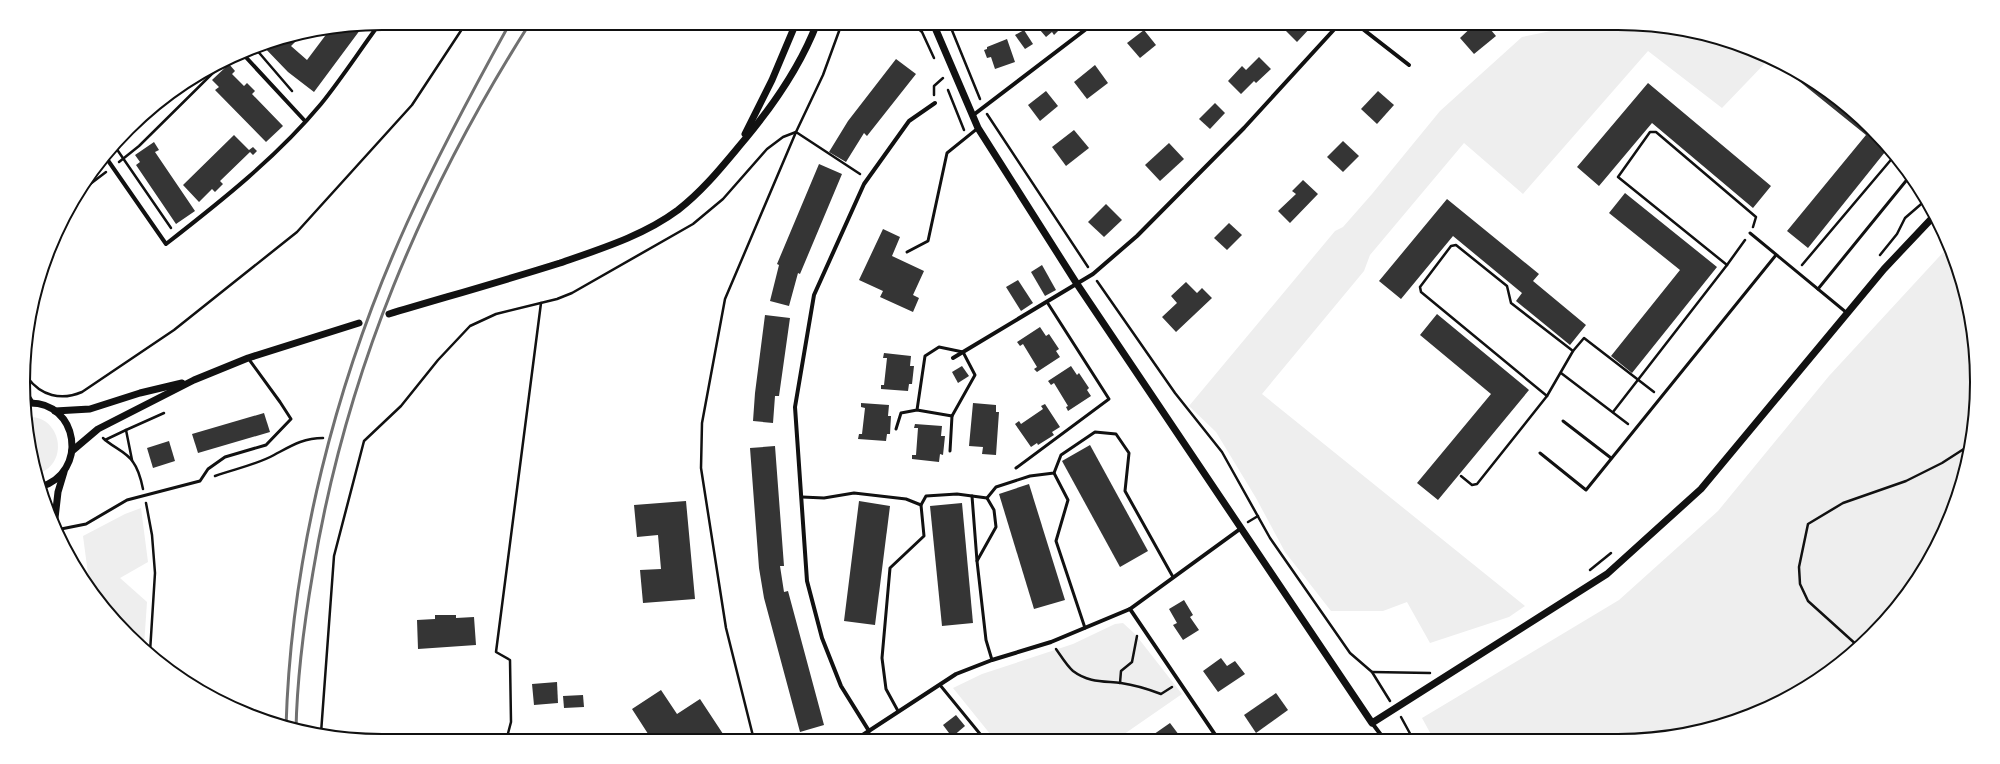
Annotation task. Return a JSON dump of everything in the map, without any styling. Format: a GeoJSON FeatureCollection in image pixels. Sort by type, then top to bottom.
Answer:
{"type":"FeatureCollection","features":[{"type":"Feature","properties":{"kind":"street"},"geometry":{"type":"LineString","coordinates":[[108,161],[166,244],[255,170],[305,121],[321,104],[375,30]]}},
{"type":"Feature","properties":{"kind":"street"},"geometry":{"type":"LineString","coordinates":[[740,145],[772,80],[793,30]]}},
{"type":"Feature","properties":{"kind":"street"},"geometry":{"type":"LineString","coordinates":[[389,314],[550,266],[610,246],[634,235],[676,211],[699,192],[719,172],[764,116],[802,56],[815,30]]}},
{"type":"Feature","properties":{"kind":"street"},"geometry":{"type":"LineString","coordinates":[[936,30],[978,128],[1077,284],[1240,529],[1380,734]]}},
{"type":"Feature","properties":{"kind":"street"},"geometry":{"type":"LineString","coordinates":[[972,117],[1085,30]]}},
{"type":"Feature","properties":{"kind":"street"},"geometry":{"type":"LineString","coordinates":[[954,358],[1093,274],[1137,236],[1244,128],[1334,30]]}},
{"type":"Feature","properties":{"kind":"street"},"geometry":{"type":"LineString","coordinates":[[1364,30],[1409,65]]}},
{"type":"Feature","properties":{"kind":"street"},"geometry":{"type":"LineString","coordinates":[[246,57],[305,121]]}},
{"type":"Feature","properties":{"kind":"street"},"geometry":{"type":"LineString","coordinates":[[869,731],[841,686],[822,638],[807,581],[795,407],[814,295],[868,178],[909,121],[935,103]]}},
{"type":"Feature","properties":{"kind":"street"},"geometry":{"type":"LineString","coordinates":[[1372,723],[1607,574],[1700,489],[1884,269],[1931,220]]}},
{"type":"Feature","properties":{"kind":"street"},"geometry":{"type":"LineString","coordinates":[[72,451],[98,429],[194,380],[248,358],[359,323]]}},
{"type":"Feature","properties":{"kind":"street"},"geometry":{"type":"LineString","coordinates":[[54,411],[90,409],[140,393],[194,380]]}},
{"type":"Feature","properties":{"kind":"street"},"geometry":{"type":"LineString","coordinates":[[31,403],[54,411],[61,417],[69,428],[72,451],[58,492],[56,513]]}},
{"type":"Feature","properties":{"kind":"street"},"geometry":{"type":"LineString","coordinates":[[46,484],[51,482],[65,470]]}},
{"type":"Feature","properties":{"kind":"street"},"geometry":{"type":"LineString","coordinates":[[866,734],[898,711],[956,674],[992,660],[1051,642],[1130,609],[1240,529]]}},
{"type":"Feature","properties":{"kind":"street"},"geometry":{"type":"LineString","coordinates":[[1130,609],[1215,734]]}},
{"type":"Feature","properties":{"kind":"lane"},"geometry":{"type":"LineString","coordinates":[[907,252],[928,242],[948,153],[978,128]]}},
{"type":"Feature","properties":{"kind":"lane"},"geometry":{"type":"LineString","coordinates":[[1818,289],[1907,180]]}},
{"type":"Feature","properties":{"kind":"lane"},"geometry":{"type":"LineString","coordinates":[[1750,233],[1847,313]]}},
{"type":"Feature","properties":{"kind":"lane"},"geometry":{"type":"LineString","coordinates":[[1540,453],[1586,490],[1776,255]]}},
{"type":"Feature","properties":{"kind":"lane"},"geometry":{"type":"LineString","coordinates":[[1016,468],[1109,399],[1047,302]]}},
{"type":"Feature","properties":{"kind":"lane"},"geometry":{"type":"LineString","coordinates":[[917,410],[925,356],[940,347],[963,352],[975,375],[952,416],[950,451]]}},
{"type":"Feature","properties":{"kind":"lane"},"geometry":{"type":"LineString","coordinates":[[62,529],[86,524],[127,500],[200,481],[208,470],[225,457],[266,445],[291,419],[248,358]]}},
{"type":"Feature","properties":{"kind":"lane"},"geometry":{"type":"LineString","coordinates":[[896,429],[901,413],[917,410],[952,416]]}},
{"type":"Feature","properties":{"kind":"lane"},"geometry":{"type":"LineString","coordinates":[[1563,421],[1611,458]]}},
{"type":"Feature","properties":{"kind":"lane"},"geometry":{"type":"LineString","coordinates":[[1085,628],[1056,541],[1068,500],[1054,473],[1061,455],[1095,432],[1116,434],[1129,453],[1125,492],[1173,577]]}},
{"type":"Feature","properties":{"kind":"lane"},"geometry":{"type":"LineString","coordinates":[[986,498],[996,487],[1030,476],[1054,473]]}},
{"type":"Feature","properties":{"kind":"lane"},"geometry":{"type":"LineString","coordinates":[[802,497],[824,498],[854,493],[906,499],[921,505]]}},
{"type":"Feature","properties":{"kind":"lane"},"geometry":{"type":"LineString","coordinates":[[898,711],[886,689],[882,658],[890,568],[924,536],[921,505],[926,496],[957,494],[986,498],[994,510],[996,527],[977,561]]}},
{"type":"Feature","properties":{"kind":"lane"},"geometry":{"type":"LineString","coordinates":[[972,496],[977,561],[986,640],[992,660]]}},
{"type":"Feature","properties":{"kind":"lane"},"geometry":{"type":"LineString","coordinates":[[940,684],[981,734]]}},
{"type":"Feature","properties":{"kind":"path"},"geometry":{"type":"LineString","coordinates":[[30,379],[40,390],[51,395],[71,397],[82,392],[174,330],[297,232],[412,105],[461,30]]}},
{"type":"Feature","properties":{"kind":"path"},"geometry":{"type":"LineString","coordinates":[[920,30],[938,64]]}},
{"type":"Feature","properties":{"kind":"path"},"geometry":{"type":"LineString","coordinates":[[951,30],[983,107],[992,124],[1128,328],[1175,393],[1222,452],[1270,538],[1350,653],[1372,672],[1411,734]]}},
{"type":"Feature","properties":{"kind":"path"},"geometry":{"type":"LineString","coordinates":[[258,53],[294,93]]}},
{"type":"Feature","properties":{"kind":"path"},"geometry":{"type":"LineString","coordinates":[[941,70],[966,137]]}},
{"type":"Feature","properties":{"kind":"path"},"geometry":{"type":"LineString","coordinates":[[91,184],[139,146],[212,74]]}},
{"type":"Feature","properties":{"kind":"path"},"geometry":{"type":"LineString","coordinates":[[935,103],[934,86],[943,78]]}},
{"type":"Feature","properties":{"kind":"path"},"geometry":{"type":"LineString","coordinates":[[752,734],[726,628],[701,468],[702,423],[726,299],[796,132],[868,178]]}},
{"type":"Feature","properties":{"kind":"path"},"geometry":{"type":"LineString","coordinates":[[1613,412],[1727,265],[1750,233],[1756,216],[1656,132],[1650,132],[1618,177],[1727,265]]}},
{"type":"Feature","properties":{"kind":"path"},"geometry":{"type":"LineString","coordinates":[[117,150],[172,230]]}},
{"type":"Feature","properties":{"kind":"path"},"geometry":{"type":"LineString","coordinates":[[1797,271],[1891,160]]}},
{"type":"Feature","properties":{"kind":"path"},"geometry":{"type":"LineString","coordinates":[[1878,258],[1897,234],[1905,218],[1922,204]]}},
{"type":"Feature","properties":{"kind":"path"},"geometry":{"type":"LineString","coordinates":[[1547,396],[1421,292],[1420,287],[1451,246],[1456,245],[1507,286],[1511,303],[1573,351]]}},
{"type":"Feature","properties":{"kind":"path"},"geometry":{"type":"LineString","coordinates":[[507,734],[510,722],[510,660],[496,652],[540,303]]}},
{"type":"Feature","properties":{"kind":"path"},"geometry":{"type":"LineString","coordinates":[[1547,396],[1573,351],[1584,338],[1661,397]]}},
{"type":"Feature","properties":{"kind":"path"},"geometry":{"type":"LineString","coordinates":[[1462,476],[1472,485],[1477,484],[1547,396],[1562,372],[1635,429]]}},
{"type":"Feature","properties":{"kind":"path"},"geometry":{"type":"LineString","coordinates":[[82,392],[90,409]]}},
{"type":"Feature","properties":{"kind":"path"},"geometry":{"type":"LineString","coordinates":[[105,440],[164,413]]}},
{"type":"Feature","properties":{"kind":"path"},"geometry":{"type":"LineString","coordinates":[[98,429],[105,440],[133,460]]}},
{"type":"Feature","properties":{"kind":"path"},"geometry":{"type":"LineString","coordinates":[[126,430],[133,460],[139,472],[145,495],[152,535],[155,573],[150,647]]}},
{"type":"Feature","properties":{"kind":"path"},"geometry":{"type":"LineString","coordinates":[[200,481],[274,456],[296,442],[311,438],[323,438]]}},
{"type":"Feature","properties":{"kind":"path"},"geometry":{"type":"LineString","coordinates":[[321,728],[334,556],[364,440]]}},
{"type":"Feature","properties":{"kind":"path"},"geometry":{"type":"LineString","coordinates":[[1854,643],[1808,601],[1800,584],[1798,567],[1808,524],[1843,503],[1906,482],[1942,463],[1963,449]]}},
{"type":"Feature","properties":{"kind":"path"},"geometry":{"type":"LineString","coordinates":[[1584,575],[1614,552]]}},
{"type":"Feature","properties":{"kind":"path"},"geometry":{"type":"LineString","coordinates":[[1120,683],[1121,670],[1132,662],[1137,634],[1144,630]]}},
{"type":"Feature","properties":{"kind":"path"},"geometry":{"type":"LineString","coordinates":[[1051,642],[1073,671],[1088,679],[1103,683],[1120,683],[1146,688],[1161,694],[1180,682]]}},
{"type":"Feature","properties":{"kind":"path"},"geometry":{"type":"LineString","coordinates":[[1372,672],[1430,673],[1436,669]]}},
{"type":"Feature","properties":{"kind":"shaded area"},"geometry":{"type":"Polygon","coordinates":[[[1556,30],[1618,30],[1664,33],[1709,42],[1766,62],[1722,108],[1648,51],[1523,194],[1464,143],[1370,255],[1364,271],[1262,394],[1525,606],[1509,617],[1430,643],[1407,602],[1383,611],[1331,611],[1285,552],[1256,498],[1216,432],[1189,406],[1335,231],[1343,227],[1372,194],[1440,111],[1522,37],[1556,30]]]}},
{"type":"Feature","properties":{"kind":"shaded area"},"geometry":{"type":"Polygon","coordinates":[[[1944,251],[1958,291],[1967,336],[1969,359],[1970,382],[1967,428],[1958,473],[1934,538],[1911,578],[1883,614],[1850,647],[1814,675],[1774,698],[1731,715],[1687,727],[1664,731],[1618,734],[1431,734],[1422,718],[1619,600],[1718,511],[1829,376],[1944,251]]]}},
{"type":"Feature","properties":{"kind":"shaded area"},"geometry":{"type":"Polygon","coordinates":[[[32,418],[40,419],[49,424],[55,432],[58,442],[54,462],[47,469],[42,471],[32,418]]]}},
{"type":"Feature","properties":{"kind":"shaded area"},"geometry":{"type":"Polygon","coordinates":[[[141,508],[148,562],[120,578],[147,602],[144,642],[117,614],[88,577],[83,536],[125,514],[141,508]]]}},
{"type":"Feature","properties":{"kind":"shaded area"},"geometry":{"type":"Polygon","coordinates":[[[1123,623],[1135,634],[1182,694],[1124,734],[990,734],[953,688],[982,674],[1073,644],[1115,624],[1123,623]]]}},
{"type":"Feature","properties":{"kind":"building"},"geometry":{"type":"Polygon","coordinates":[[[1024,30],[1033,44],[1025,49],[1015,35],[1024,30]]]}},
{"type":"Feature","properties":{"kind":"building"},"geometry":{"type":"Polygon","coordinates":[[[1040,30],[1059,30],[1054,35],[1052,32],[1046,37],[1040,30]]]}},
{"type":"Feature","properties":{"kind":"building"},"geometry":{"type":"Polygon","coordinates":[[[1144,30],[1156,45],[1140,58],[1127,43],[1144,30]]]}},
{"type":"Feature","properties":{"kind":"building"},"geometry":{"type":"Polygon","coordinates":[[[1285,30],[1308,30],[1297,42],[1285,30]]]}},
{"type":"Feature","properties":{"kind":"building"},"geometry":{"type":"Polygon","coordinates":[[[1469,30],[1491,30],[1496,36],[1474,54],[1460,38],[1469,30]]]}},
{"type":"Feature","properties":{"kind":"building"},"geometry":{"type":"Polygon","coordinates":[[[359,31],[314,92],[288,72],[267,50],[296,41],[291,46],[307,60],[326,35],[359,31]]]}},
{"type":"Feature","properties":{"kind":"building"},"geometry":{"type":"Polygon","coordinates":[[[1007,39],[1015,62],[995,69],[991,57],[987,58],[984,50],[987,49],[987,47],[1007,39]]]}},
{"type":"Feature","properties":{"kind":"building"},"geometry":{"type":"Polygon","coordinates":[[[1259,57],[1271,69],[1256,83],[1254,81],[1241,94],[1228,81],[1242,66],[1246,70],[1259,57]]]}},
{"type":"Feature","properties":{"kind":"building"},"geometry":{"type":"Polygon","coordinates":[[[896,59],[916,74],[867,136],[864,133],[846,162],[829,152],[848,121],[896,59]]]}},
{"type":"Feature","properties":{"kind":"building"},"geometry":{"type":"Polygon","coordinates":[[[229,65],[235,71],[232,74],[244,86],[247,83],[255,91],[252,94],[283,126],[266,142],[215,90],[219,87],[212,80],[229,65]]]}},
{"type":"Feature","properties":{"kind":"building"},"geometry":{"type":"Polygon","coordinates":[[[1095,65],[1108,83],[1087,99],[1074,82],[1095,65]]]}},
{"type":"Feature","properties":{"kind":"building"},"geometry":{"type":"Polygon","coordinates":[[[1794,77],[1814,89],[1850,117],[1885,152],[1808,248],[1787,231],[1866,135],[1794,77]]]}},
{"type":"Feature","properties":{"kind":"building"},"geometry":{"type":"Polygon","coordinates":[[[1648,83],[1771,186],[1753,208],[1652,123],[1599,186],[1577,167],[1648,83]]]}},
{"type":"Feature","properties":{"kind":"building"},"geometry":{"type":"Polygon","coordinates":[[[1046,91],[1058,106],[1040,121],[1028,105],[1046,91]]]}},
{"type":"Feature","properties":{"kind":"building"},"geometry":{"type":"Polygon","coordinates":[[[1378,91],[1394,105],[1377,124],[1361,109],[1378,91]]]}},
{"type":"Feature","properties":{"kind":"building"},"geometry":{"type":"Polygon","coordinates":[[[1215,103],[1225,113],[1210,129],[1199,119],[1215,103]]]}},
{"type":"Feature","properties":{"kind":"building"},"geometry":{"type":"Polygon","coordinates":[[[1074,130],[1089,148],[1066,166],[1052,147],[1074,130]]]}},
{"type":"Feature","properties":{"kind":"building"},"geometry":{"type":"Polygon","coordinates":[[[234,135],[249,150],[253,147],[257,151],[253,155],[250,152],[220,181],[223,184],[215,192],[212,189],[199,202],[183,185],[234,135]]]}},
{"type":"Feature","properties":{"kind":"building"},"geometry":{"type":"Polygon","coordinates":[[[1343,141],[1359,156],[1343,172],[1327,157],[1343,141]]]}},
{"type":"Feature","properties":{"kind":"building"},"geometry":{"type":"Polygon","coordinates":[[[154,142],[159,150],[155,152],[195,211],[176,224],[136,165],[140,162],[135,155],[154,142]]]}},
{"type":"Feature","properties":{"kind":"building"},"geometry":{"type":"Polygon","coordinates":[[[1169,143],[1184,159],[1160,181],[1145,165],[1169,143]]]}},
{"type":"Feature","properties":{"kind":"building"},"geometry":{"type":"Polygon","coordinates":[[[819,164],[842,174],[800,274],[798,273],[789,306],[770,301],[779,265],[777,264],[819,164]]]}},
{"type":"Feature","properties":{"kind":"building"},"geometry":{"type":"Polygon","coordinates":[[[1303,180],[1318,194],[1290,223],[1278,211],[1296,194],[1292,191],[1303,180]]]}},
{"type":"Feature","properties":{"kind":"building"},"geometry":{"type":"Polygon","coordinates":[[[1625,193],[1717,267],[1632,373],[1611,356],[1680,270],[1609,213],[1625,193]]]}},
{"type":"Feature","properties":{"kind":"building"},"geometry":{"type":"Polygon","coordinates":[[[1447,199],[1539,274],[1533,281],[1586,325],[1570,345],[1516,301],[1522,293],[1453,236],[1401,299],[1379,281],[1447,199]]]}},
{"type":"Feature","properties":{"kind":"building"},"geometry":{"type":"Polygon","coordinates":[[[1106,204],[1122,220],[1104,237],[1088,222],[1106,204]]]}},
{"type":"Feature","properties":{"kind":"building"},"geometry":{"type":"Polygon","coordinates":[[[1229,223],[1242,235],[1227,250],[1214,238],[1229,223]]]}},
{"type":"Feature","properties":{"kind":"building"},"geometry":{"type":"Polygon","coordinates":[[[883,229],[900,237],[892,256],[924,271],[913,295],[919,298],[913,312],[880,297],[883,291],[859,280],[883,229]]]}},
{"type":"Feature","properties":{"kind":"building"},"geometry":{"type":"Polygon","coordinates":[[[1042,265],[1056,290],[1045,296],[1031,272],[1042,265]]]}},
{"type":"Feature","properties":{"kind":"building"},"geometry":{"type":"Polygon","coordinates":[[[1018,280],[1033,303],[1021,311],[1006,287],[1018,280]]]}},
{"type":"Feature","properties":{"kind":"building"},"geometry":{"type":"Polygon","coordinates":[[[1186,282],[1197,293],[1202,288],[1212,298],[1176,332],[1162,317],[1177,303],[1171,296],[1186,282]]]}},
{"type":"Feature","properties":{"kind":"building"},"geometry":{"type":"Polygon","coordinates":[[[1437,314],[1529,390],[1438,500],[1417,483],[1491,394],[1420,335],[1437,314]]]}},
{"type":"Feature","properties":{"kind":"building"},"geometry":{"type":"Polygon","coordinates":[[[765,315],[790,318],[779,396],[775,396],[773,423],[753,421],[765,315]]]}},
{"type":"Feature","properties":{"kind":"building"},"geometry":{"type":"Polygon","coordinates":[[[1040,327],[1046,336],[1049,334],[1059,349],[1056,351],[1060,357],[1037,372],[1034,369],[1037,367],[1023,344],[1020,346],[1017,342],[1040,327]]]}},
{"type":"Feature","properties":{"kind":"building"},"geometry":{"type":"Polygon","coordinates":[[[884,353],[911,356],[910,366],[914,366],[912,384],[909,384],[908,391],[881,389],[881,385],[884,385],[887,358],[883,358],[884,353]]]}},
{"type":"Feature","properties":{"kind":"building"},"geometry":{"type":"Polygon","coordinates":[[[962,366],[969,376],[958,383],[952,372],[962,366]]]}},
{"type":"Feature","properties":{"kind":"building"},"geometry":{"type":"Polygon","coordinates":[[[1071,366],[1077,375],[1079,373],[1089,388],[1087,390],[1091,396],[1068,411],[1066,407],[1068,406],[1054,383],[1051,385],[1048,381],[1071,366]]]}},
{"type":"Feature","properties":{"kind":"building"},"geometry":{"type":"Polygon","coordinates":[[[861,403],[889,405],[888,416],[891,416],[890,434],[887,434],[886,441],[858,439],[859,434],[862,434],[865,408],[861,407],[861,403]]]}},
{"type":"Feature","properties":{"kind":"building"},"geometry":{"type":"Polygon","coordinates":[[[973,403],[996,405],[996,412],[999,412],[996,455],[982,454],[983,447],[969,446],[973,403]]]}},
{"type":"Feature","properties":{"kind":"building"},"geometry":{"type":"Polygon","coordinates":[[[1045,404],[1060,427],[1052,432],[1054,435],[1038,445],[1037,443],[1031,447],[1015,424],[1019,421],[1021,424],[1043,409],[1041,406],[1045,404]]]}},
{"type":"Feature","properties":{"kind":"building"},"geometry":{"type":"Polygon","coordinates":[[[264,413],[270,432],[198,453],[192,434],[264,413]]]}},
{"type":"Feature","properties":{"kind":"building"},"geometry":{"type":"Polygon","coordinates":[[[915,424],[942,426],[941,436],[945,436],[943,455],[940,454],[939,462],[912,459],[912,455],[916,455],[918,428],[914,428],[915,424]]]}},
{"type":"Feature","properties":{"kind":"building"},"geometry":{"type":"Polygon","coordinates":[[[169,441],[175,461],[153,468],[147,448],[169,441]]]}},
{"type":"Feature","properties":{"kind":"building"},"geometry":{"type":"Polygon","coordinates":[[[1090,445],[1148,551],[1120,567],[1062,461],[1090,445]]]}},
{"type":"Feature","properties":{"kind":"building"},"geometry":{"type":"Polygon","coordinates":[[[775,446],[784,566],[780,566],[784,592],[788,591],[824,725],[800,732],[764,598],[759,568],[750,448],[775,446]]]}},
{"type":"Feature","properties":{"kind":"building"},"geometry":{"type":"Polygon","coordinates":[[[1029,484],[1065,600],[1034,609],[999,494],[1029,484]]]}},
{"type":"Feature","properties":{"kind":"building"},"geometry":{"type":"Polygon","coordinates":[[[686,501],[695,599],[643,603],[640,570],[661,569],[658,535],[637,537],[634,505],[686,501]]]}},
{"type":"Feature","properties":{"kind":"building"},"geometry":{"type":"Polygon","coordinates":[[[859,501],[890,506],[875,625],[844,621],[859,501]]]}},
{"type":"Feature","properties":{"kind":"building"},"geometry":{"type":"Polygon","coordinates":[[[962,503],[973,623],[942,626],[930,506],[962,503]]]}},
{"type":"Feature","properties":{"kind":"building"},"geometry":{"type":"Polygon","coordinates":[[[1184,600],[1193,615],[1190,617],[1199,630],[1183,640],[1173,625],[1177,623],[1169,609],[1184,600]]]}},
{"type":"Feature","properties":{"kind":"building"},"geometry":{"type":"Polygon","coordinates":[[[435,615],[456,615],[456,618],[474,617],[476,645],[418,649],[417,620],[435,619],[435,615]]]}},
{"type":"Feature","properties":{"kind":"building"},"geometry":{"type":"Polygon","coordinates":[[[1221,658],[1227,666],[1235,661],[1245,674],[1218,692],[1203,671],[1221,658]]]}},
{"type":"Feature","properties":{"kind":"building"},"geometry":{"type":"Polygon","coordinates":[[[557,682],[558,703],[534,705],[532,684],[557,682]]]}},
{"type":"Feature","properties":{"kind":"building"},"geometry":{"type":"Polygon","coordinates":[[[661,690],[677,714],[700,699],[723,734],[648,734],[632,709],[661,690]]]}},
{"type":"Feature","properties":{"kind":"building"},"geometry":{"type":"Polygon","coordinates":[[[1276,693],[1288,710],[1256,733],[1244,715],[1276,693]]]}},
{"type":"Feature","properties":{"kind":"building"},"geometry":{"type":"Polygon","coordinates":[[[583,695],[584,707],[564,708],[563,696],[583,695]]]}},
{"type":"Feature","properties":{"kind":"building"},"geometry":{"type":"Polygon","coordinates":[[[956,715],[965,726],[956,734],[950,734],[943,725],[956,715]]]}},
{"type":"Feature","properties":{"kind":"building"},"geometry":{"type":"Polygon","coordinates":[[[1170,723],[1178,734],[1154,734],[1170,723]]]}},
{"type":"Feature","properties":{"kind":"railway"},"geometry":{"type":"LineString","coordinates":[[286,721],[290,662],[297,598],[308,533],[322,469],[339,406],[359,344],[407,223],[431,172],[506,30]]}},
{"type":"Feature","properties":{"kind":"railway"},"geometry":{"type":"LineString","coordinates":[[296,723],[298,690],[307,611],[327,498],[346,426],[368,355],[393,286],[455,152],[491,87],[526,30]]}}]}
